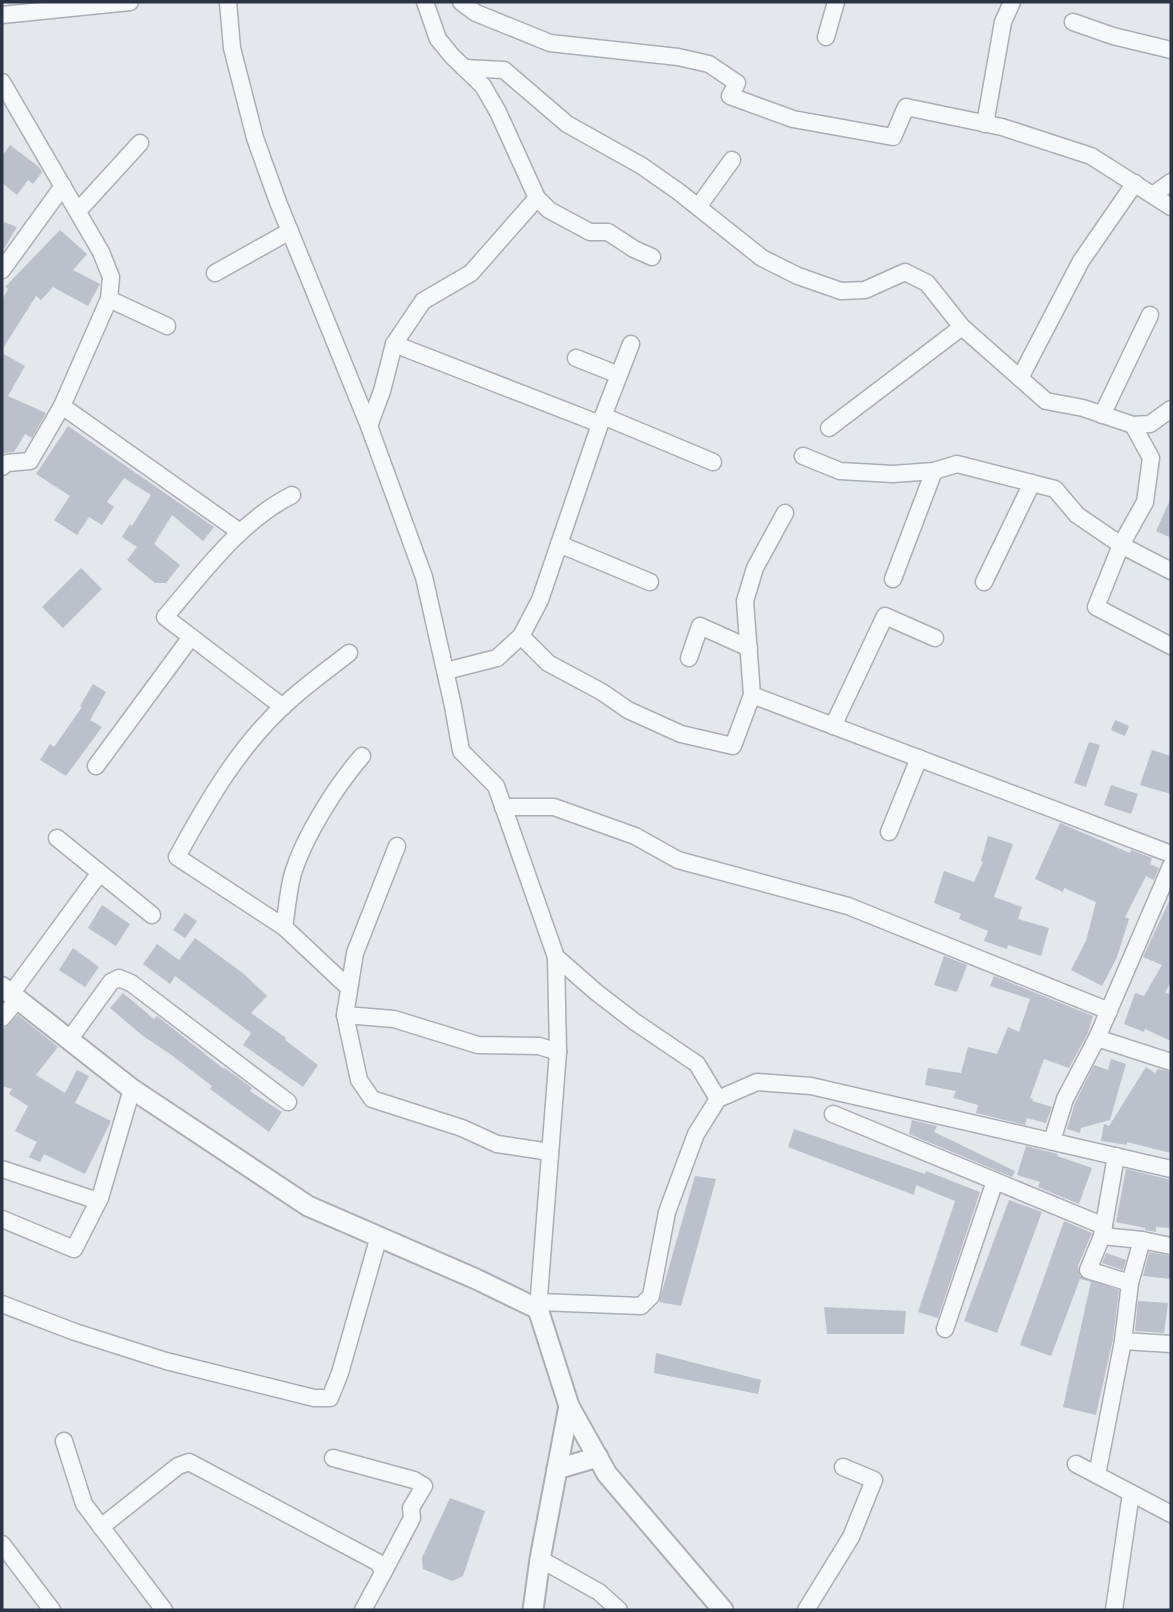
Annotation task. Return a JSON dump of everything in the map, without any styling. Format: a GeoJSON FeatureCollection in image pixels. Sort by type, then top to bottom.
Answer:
{"type":"FeatureCollection","features":[{"type":"Feature","properties":{"kind":"street"},"geometry":{"type":"LineString","coordinates":[[2,15],[130,2]]}},
{"type":"Feature","properties":{"kind":"street"},"geometry":{"type":"LineString","coordinates":[[228,2],[232,48],[255,138],[369,426],[424,577],[461,751],[496,786],[556,957],[558,1052],[539,1305],[569,1406],[607,1474],[723,1610]]}},
{"type":"Feature","properties":{"kind":"street"},"geometry":{"type":"LineString","coordinates":[[425,2],[439,39],[483,86],[498,112],[537,198],[550,210],[590,232],[608,232],[652,257]]}},
{"type":"Feature","properties":{"kind":"street"},"geometry":{"type":"LineString","coordinates":[[461,2],[476,13],[550,43],[678,57],[709,64],[737,83],[730,96],[793,120],[893,136],[906,107],[985,124],[1091,156],[1171,207]]}},
{"type":"Feature","properties":{"kind":"street"},"geometry":{"type":"LineString","coordinates":[[826,37],[836,2]]}},
{"type":"Feature","properties":{"kind":"street"},"geometry":{"type":"LineString","coordinates":[[985,124],[1003,22],[1012,2]]}},
{"type":"Feature","properties":{"kind":"street"},"geometry":{"type":"LineString","coordinates":[[1073,22],[1113,36],[1171,50]]}},
{"type":"Feature","properties":{"kind":"street"},"geometry":{"type":"LineString","coordinates":[[464,68],[504,70],[567,124],[642,166],[762,258],[798,276],[841,291],[864,290],[905,272],[927,283],[962,327],[1046,401],[1083,408],[1133,425],[1150,424],[1171,410]]}},
{"type":"Feature","properties":{"kind":"street"},"geometry":{"type":"LineString","coordinates":[[2,82],[102,252],[111,277],[109,299],[62,405],[30,461],[7,463],[2,467]]}},
{"type":"Feature","properties":{"kind":"street"},"geometry":{"type":"LineString","coordinates":[[78,211],[140,143]]}},
{"type":"Feature","properties":{"kind":"street"},"geometry":{"type":"LineString","coordinates":[[698,207],[732,160]]}},
{"type":"Feature","properties":{"kind":"street"},"geometry":{"type":"LineString","coordinates":[[1153,195],[1171,182]]}},
{"type":"Feature","properties":{"kind":"street"},"geometry":{"type":"LineString","coordinates":[[1020,378],[1081,261],[1135,183]]}},
{"type":"Feature","properties":{"kind":"street"},"geometry":{"type":"LineString","coordinates":[[2,270],[63,186]]}},
{"type":"Feature","properties":{"kind":"street"},"geometry":{"type":"LineString","coordinates":[[369,426],[382,391],[394,344],[423,302],[471,273],[537,198]]}},
{"type":"Feature","properties":{"kind":"street"},"geometry":{"type":"LineString","coordinates":[[215,273],[290,231]]}},
{"type":"Feature","properties":{"kind":"street"},"geometry":{"type":"LineString","coordinates":[[109,299],[167,326]]}},
{"type":"Feature","properties":{"kind":"street"},"geometry":{"type":"LineString","coordinates":[[1102,415],[1150,315]]}},
{"type":"Feature","properties":{"kind":"street"},"geometry":{"type":"LineString","coordinates":[[829,428],[962,327]]}},
{"type":"Feature","properties":{"kind":"street"},"geometry":{"type":"LineString","coordinates":[[394,344],[713,462]]}},
{"type":"Feature","properties":{"kind":"street"},"geometry":{"type":"LineString","coordinates":[[446,671],[497,658],[522,636],[540,600],[601,420],[631,344]]}},
{"type":"Feature","properties":{"kind":"street"},"geometry":{"type":"LineString","coordinates":[[576,358],[619,374]]}},
{"type":"Feature","properties":{"kind":"street"},"geometry":{"type":"LineString","coordinates":[[62,405],[240,533]]}},
{"type":"Feature","properties":{"kind":"street"},"geometry":{"type":"LineString","coordinates":[[1133,425],[1151,458],[1145,502],[1121,545],[1096,607],[1171,646]]}},
{"type":"Feature","properties":{"kind":"street"},"geometry":{"type":"LineString","coordinates":[[803,456],[841,471],[893,474],[934,471],[957,464],[1055,489],[1077,515],[1121,545],[1171,571]]}},
{"type":"Feature","properties":{"kind":"street"},"geometry":{"type":"LineString","coordinates":[[893,579],[934,471]]}},
{"type":"Feature","properties":{"kind":"street"},"geometry":{"type":"LineString","coordinates":[[984,582],[1032,483]]}},
{"type":"Feature","properties":{"kind":"street"},"geometry":{"type":"LineString","coordinates":[[283,707],[165,617],[240,533],[276,503],[292,495]]}},
{"type":"Feature","properties":{"kind":"street"},"geometry":{"type":"LineString","coordinates":[[522,636],[548,663],[628,710],[681,734],[733,746],[752,695],[746,601],[755,568],[785,513]]}},
{"type":"Feature","properties":{"kind":"street"},"geometry":{"type":"LineString","coordinates":[[559,544],[650,582]]}},
{"type":"Feature","properties":{"kind":"street"},"geometry":{"type":"LineString","coordinates":[[833,726],[884,616],[935,638]]}},
{"type":"Feature","properties":{"kind":"street"},"geometry":{"type":"LineString","coordinates":[[689,658],[700,626],[749,648]]}},
{"type":"Feature","properties":{"kind":"street"},"geometry":{"type":"LineString","coordinates":[[96,766],[191,638]]}},
{"type":"Feature","properties":{"kind":"street"},"geometry":{"type":"LineString","coordinates":[[349,653],[283,707],[249,744],[208,799],[177,857],[284,927],[349,988]]}},
{"type":"Feature","properties":{"kind":"street"},"geometry":{"type":"LineString","coordinates":[[752,695],[1171,854]]}},
{"type":"Feature","properties":{"kind":"street"},"geometry":{"type":"LineString","coordinates":[[284,927],[293,873],[306,844],[340,781],[362,756]]}},
{"type":"Feature","properties":{"kind":"street"},"geometry":{"type":"LineString","coordinates":[[888,832],[919,758]]}},
{"type":"Feature","properties":{"kind":"street"},"geometry":{"type":"LineString","coordinates":[[503,807],[554,807],[635,836],[678,859],[848,906],[1109,1011]]}},
{"type":"Feature","properties":{"kind":"street"},"geometry":{"type":"LineString","coordinates":[[57,838],[152,915]]}},
{"type":"Feature","properties":{"kind":"street"},"geometry":{"type":"LineString","coordinates":[[397,846],[355,953],[349,988],[345,1015],[359,1080],[372,1099],[462,1128],[497,1144],[550,1152]]}},
{"type":"Feature","properties":{"kind":"street"},"geometry":{"type":"LineString","coordinates":[[1052,1141],[1065,1099],[1097,1038],[1171,866]]}},
{"type":"Feature","properties":{"kind":"street"},"geometry":{"type":"LineString","coordinates":[[2,1018],[10,993],[99,874]]}},
{"type":"Feature","properties":{"kind":"street"},"geometry":{"type":"LineString","coordinates":[[556,957],[635,1022],[697,1064],[718,1099]]}},
{"type":"Feature","properties":{"kind":"street"},"geometry":{"type":"LineString","coordinates":[[69,1040],[111,982],[119,978],[131,984],[288,1102]]}},
{"type":"Feature","properties":{"kind":"street"},"geometry":{"type":"LineString","coordinates":[[10,993],[132,1089],[308,1206],[539,1305],[641,1306],[651,1296],[667,1212],[696,1134],[718,1099],[757,1082],[811,1086],[1171,1169]]}},
{"type":"Feature","properties":{"kind":"street"},"geometry":{"type":"LineString","coordinates":[[345,1015],[394,1019],[478,1045],[539,1046],[558,1052]]}},
{"type":"Feature","properties":{"kind":"street"},"geometry":{"type":"LineString","coordinates":[[1097,1038],[1171,1062]]}},
{"type":"Feature","properties":{"kind":"street"},"geometry":{"type":"LineString","coordinates":[[2,1219],[74,1249],[100,1198],[132,1089]]}},
{"type":"Feature","properties":{"kind":"street"},"geometry":{"type":"LineString","coordinates":[[834,1114],[995,1181],[1103,1231],[1171,1247]]}},
{"type":"Feature","properties":{"kind":"street"},"geometry":{"type":"LineString","coordinates":[[1116,1156],[1103,1231],[1088,1270],[1130,1283]]}},
{"type":"Feature","properties":{"kind":"street"},"geometry":{"type":"LineString","coordinates":[[2,1169],[92,1199],[100,1198]]}},
{"type":"Feature","properties":{"kind":"street"},"geometry":{"type":"LineString","coordinates":[[946,1329],[995,1181]]}},
{"type":"Feature","properties":{"kind":"street"},"geometry":{"type":"LineString","coordinates":[[2,1304],[75,1332],[166,1361],[314,1398],[330,1398],[340,1373],[379,1236]]}},
{"type":"Feature","properties":{"kind":"street"},"geometry":{"type":"LineString","coordinates":[[1097,1475],[1123,1341],[1130,1283],[1142,1240]]}},
{"type":"Feature","properties":{"kind":"street"},"geometry":{"type":"LineString","coordinates":[[1123,1341],[1171,1344]]}},
{"type":"Feature","properties":{"kind":"street"},"geometry":{"type":"LineString","coordinates":[[533,1610],[569,1406]]}},
{"type":"Feature","properties":{"kind":"street"},"geometry":{"type":"LineString","coordinates":[[64,1441],[84,1504],[164,1610]]}},
{"type":"Feature","properties":{"kind":"street"},"geometry":{"type":"LineString","coordinates":[[557,1469],[598,1457]]}},
{"type":"Feature","properties":{"kind":"street"},"geometry":{"type":"LineString","coordinates":[[333,1458],[414,1480],[424,1486],[411,1508],[412,1518],[363,1610]]}},
{"type":"Feature","properties":{"kind":"street"},"geometry":{"type":"LineString","coordinates":[[101,1527],[178,1466],[189,1462],[379,1563],[383,1573]]}},
{"type":"Feature","properties":{"kind":"street"},"geometry":{"type":"LineString","coordinates":[[1076,1464],[1171,1514]]}},
{"type":"Feature","properties":{"kind":"street"},"geometry":{"type":"LineString","coordinates":[[806,1610],[850,1537],[874,1480],[843,1467]]}},
{"type":"Feature","properties":{"kind":"street"},"geometry":{"type":"LineString","coordinates":[[1114,1610],[1131,1493]]}},
{"type":"Feature","properties":{"kind":"street"},"geometry":{"type":"LineString","coordinates":[[2,1544],[52,1610]]}},
{"type":"Feature","properties":{"kind":"street"},"geometry":{"type":"LineString","coordinates":[[540,1559],[599,1592],[619,1610]]}},
{"type":"Feature","properties":{"kind":"building"},"geometry":{"type":"Polygon","coordinates":[[[10,145],[42,172],[33,184],[28,180],[17,195],[2,183],[2,156],[10,145]]]}},
{"type":"Feature","properties":{"kind":"building"},"geometry":{"type":"Polygon","coordinates":[[[4,222],[17,227],[2,252],[2,228],[4,222]]]}},
{"type":"Feature","properties":{"kind":"building"},"geometry":{"type":"Polygon","coordinates":[[[60,230],[87,254],[73,270],[100,284],[88,306],[53,287],[41,300],[36,296],[2,350],[2,300],[8,289],[5,287],[60,230]]]}},
{"type":"Feature","properties":{"kind":"building"},"geometry":{"type":"Polygon","coordinates":[[[2,353],[25,366],[8,396],[46,413],[32,438],[25,434],[14,452],[4,453],[2,452],[2,353]]]}},
{"type":"Feature","properties":{"kind":"building"},"geometry":{"type":"Polygon","coordinates":[[[68,426],[214,527],[203,541],[172,515],[154,544],[180,565],[166,583],[155,583],[127,560],[137,547],[122,537],[151,495],[124,478],[107,502],[114,507],[102,525],[89,517],[77,535],[54,520],[70,496],[36,474],[68,426]]]}},
{"type":"Feature","properties":{"kind":"building"},"geometry":{"type":"Polygon","coordinates":[[[1171,498],[1171,538],[1156,531],[1171,498]]]}},
{"type":"Feature","properties":{"kind":"building"},"geometry":{"type":"Polygon","coordinates":[[[81,568],[102,589],[63,628],[42,607],[81,568]]]}},
{"type":"Feature","properties":{"kind":"building"},"geometry":{"type":"Polygon","coordinates":[[[93,684],[106,692],[90,720],[102,727],[66,776],[40,760],[50,744],[54,747],[82,707],[80,706],[93,684]]]}},
{"type":"Feature","properties":{"kind":"building"},"geometry":{"type":"Polygon","coordinates":[[[1115,720],[1129,726],[1125,736],[1111,730],[1115,720]]]}},
{"type":"Feature","properties":{"kind":"building"},"geometry":{"type":"Polygon","coordinates":[[[1089,742],[1100,745],[1086,787],[1074,783],[1089,742]]]}},
{"type":"Feature","properties":{"kind":"building"},"geometry":{"type":"Polygon","coordinates":[[[1152,750],[1171,756],[1171,794],[1140,785],[1152,750]]]}},
{"type":"Feature","properties":{"kind":"building"},"geometry":{"type":"Polygon","coordinates":[[[1111,785],[1138,794],[1131,814],[1104,805],[1111,785]]]}},
{"type":"Feature","properties":{"kind":"building"},"geometry":{"type":"Polygon","coordinates":[[[1060,823],[1130,853],[1131,850],[1152,858],[1150,864],[1159,868],[1154,880],[1146,876],[1125,917],[1129,919],[1117,957],[1102,986],[1071,970],[1086,941],[1096,902],[1064,888],[1063,892],[1035,879],[1060,823]]]}},
{"type":"Feature","properties":{"kind":"building"},"geometry":{"type":"Polygon","coordinates":[[[988,836],[1013,844],[994,897],[1022,907],[1018,919],[1049,928],[1041,956],[1008,945],[1007,949],[984,941],[988,931],[959,919],[961,914],[934,903],[944,871],[974,882],[983,862],[981,861],[988,836]]]}},
{"type":"Feature","properties":{"kind":"building"},"geometry":{"type":"Polygon","coordinates":[[[1171,897],[1171,981],[1165,993],[1171,994],[1171,1041],[1145,1029],[1144,1032],[1124,1024],[1135,993],[1144,996],[1162,965],[1143,957],[1171,897]]]}},
{"type":"Feature","properties":{"kind":"building"},"geometry":{"type":"Polygon","coordinates":[[[102,905],[130,924],[116,946],[88,928],[102,905]]]}},
{"type":"Feature","properties":{"kind":"building"},"geometry":{"type":"Polygon","coordinates":[[[185,913],[197,921],[185,938],[173,930],[185,913]]]}},
{"type":"Feature","properties":{"kind":"building"},"geometry":{"type":"Polygon","coordinates":[[[195,938],[244,974],[267,996],[251,1013],[318,1065],[303,1087],[243,1045],[251,1033],[175,976],[170,984],[143,964],[157,944],[179,960],[195,938]]]}},
{"type":"Feature","properties":{"kind":"building"},"geometry":{"type":"Polygon","coordinates":[[[73,948],[99,967],[85,987],[59,970],[73,948]]]}},
{"type":"Feature","properties":{"kind":"building"},"geometry":{"type":"Polygon","coordinates":[[[944,956],[967,965],[957,992],[934,985],[944,956]]]}},
{"type":"Feature","properties":{"kind":"building"},"geometry":{"type":"Polygon","coordinates":[[[994,976],[1093,1016],[1088,1033],[1069,1068],[1044,1059],[1030,1098],[1052,1107],[1046,1123],[1027,1118],[1025,1125],[976,1113],[978,1105],[953,1098],[956,1091],[925,1085],[928,1068],[961,1073],[968,1047],[997,1054],[1008,1027],[1019,1032],[1030,999],[990,986],[994,976]]]}},
{"type":"Feature","properties":{"kind":"building"},"geometry":{"type":"Polygon","coordinates":[[[123,993],[154,1019],[157,1016],[252,1088],[250,1091],[282,1112],[269,1132],[210,1089],[212,1086],[143,1036],[110,1008],[123,993]]]}},
{"type":"Feature","properties":{"kind":"building"},"geometry":{"type":"Polygon","coordinates":[[[18,1015],[58,1047],[36,1075],[65,1093],[77,1070],[89,1076],[75,1103],[111,1121],[85,1174],[44,1154],[40,1162],[29,1157],[37,1142],[15,1131],[28,1106],[9,1094],[12,1089],[2,1086],[2,1030],[18,1015]]]}},
{"type":"Feature","properties":{"kind":"building"},"geometry":{"type":"Polygon","coordinates":[[[1111,1059],[1126,1064],[1110,1120],[1081,1128],[1080,1133],[1067,1129],[1075,1103],[1094,1065],[1108,1070],[1111,1059]]]}},
{"type":"Feature","properties":{"kind":"building"},"geometry":{"type":"Polygon","coordinates":[[[1146,1067],[1155,1073],[1158,1069],[1171,1072],[1171,1153],[1127,1142],[1127,1145],[1101,1141],[1104,1124],[1109,1126],[1146,1067]]]}},
{"type":"Feature","properties":{"kind":"building"},"geometry":{"type":"Polygon","coordinates":[[[912,1120],[937,1126],[934,1132],[1015,1171],[1012,1177],[909,1134],[912,1120]]]}},
{"type":"Feature","properties":{"kind":"building"},"geometry":{"type":"Polygon","coordinates":[[[794,1129],[925,1174],[926,1171],[980,1192],[938,1318],[918,1312],[955,1201],[916,1185],[914,1195],[788,1147],[794,1129]]]}},
{"type":"Feature","properties":{"kind":"building"},"geometry":{"type":"Polygon","coordinates":[[[1026,1146],[1058,1154],[1057,1156],[1092,1168],[1079,1204],[1038,1187],[1040,1182],[1017,1175],[1026,1146]]]}},
{"type":"Feature","properties":{"kind":"building"},"geometry":{"type":"Polygon","coordinates":[[[1126,1169],[1171,1180],[1171,1228],[1156,1227],[1156,1232],[1116,1222],[1126,1169]]]}},
{"type":"Feature","properties":{"kind":"building"},"geometry":{"type":"Polygon","coordinates":[[[695,1176],[716,1179],[681,1306],[659,1302],[695,1176]]]}},
{"type":"Feature","properties":{"kind":"building"},"geometry":{"type":"Polygon","coordinates":[[[1009,1200],[1042,1212],[997,1333],[964,1321],[1009,1200]]]}},
{"type":"Feature","properties":{"kind":"building"},"geometry":{"type":"Polygon","coordinates":[[[1064,1221],[1092,1233],[1078,1266],[1080,1276],[1119,1290],[1113,1339],[1096,1415],[1063,1407],[1091,1282],[1080,1279],[1051,1356],[1020,1345],[1064,1221]]]}},
{"type":"Feature","properties":{"kind":"building"},"geometry":{"type":"Polygon","coordinates":[[[1149,1252],[1171,1256],[1171,1279],[1143,1276],[1149,1252]]]}},
{"type":"Feature","properties":{"kind":"building"},"geometry":{"type":"Polygon","coordinates":[[[1106,1253],[1126,1260],[1123,1270],[1102,1263],[1106,1253]]]}},
{"type":"Feature","properties":{"kind":"building"},"geometry":{"type":"Polygon","coordinates":[[[1138,1301],[1168,1303],[1164,1333],[1135,1331],[1138,1301]]]}},
{"type":"Feature","properties":{"kind":"building"},"geometry":{"type":"Polygon","coordinates":[[[824,1307],[906,1311],[904,1334],[827,1334],[824,1307]]]}},
{"type":"Feature","properties":{"kind":"building"},"geometry":{"type":"Polygon","coordinates":[[[656,1353],[761,1380],[758,1394],[654,1373],[656,1353]]]}},
{"type":"Feature","properties":{"kind":"building"},"geometry":{"type":"Polygon","coordinates":[[[450,1498],[485,1511],[463,1576],[452,1581],[423,1569],[422,1558],[450,1498]]]}}]}
